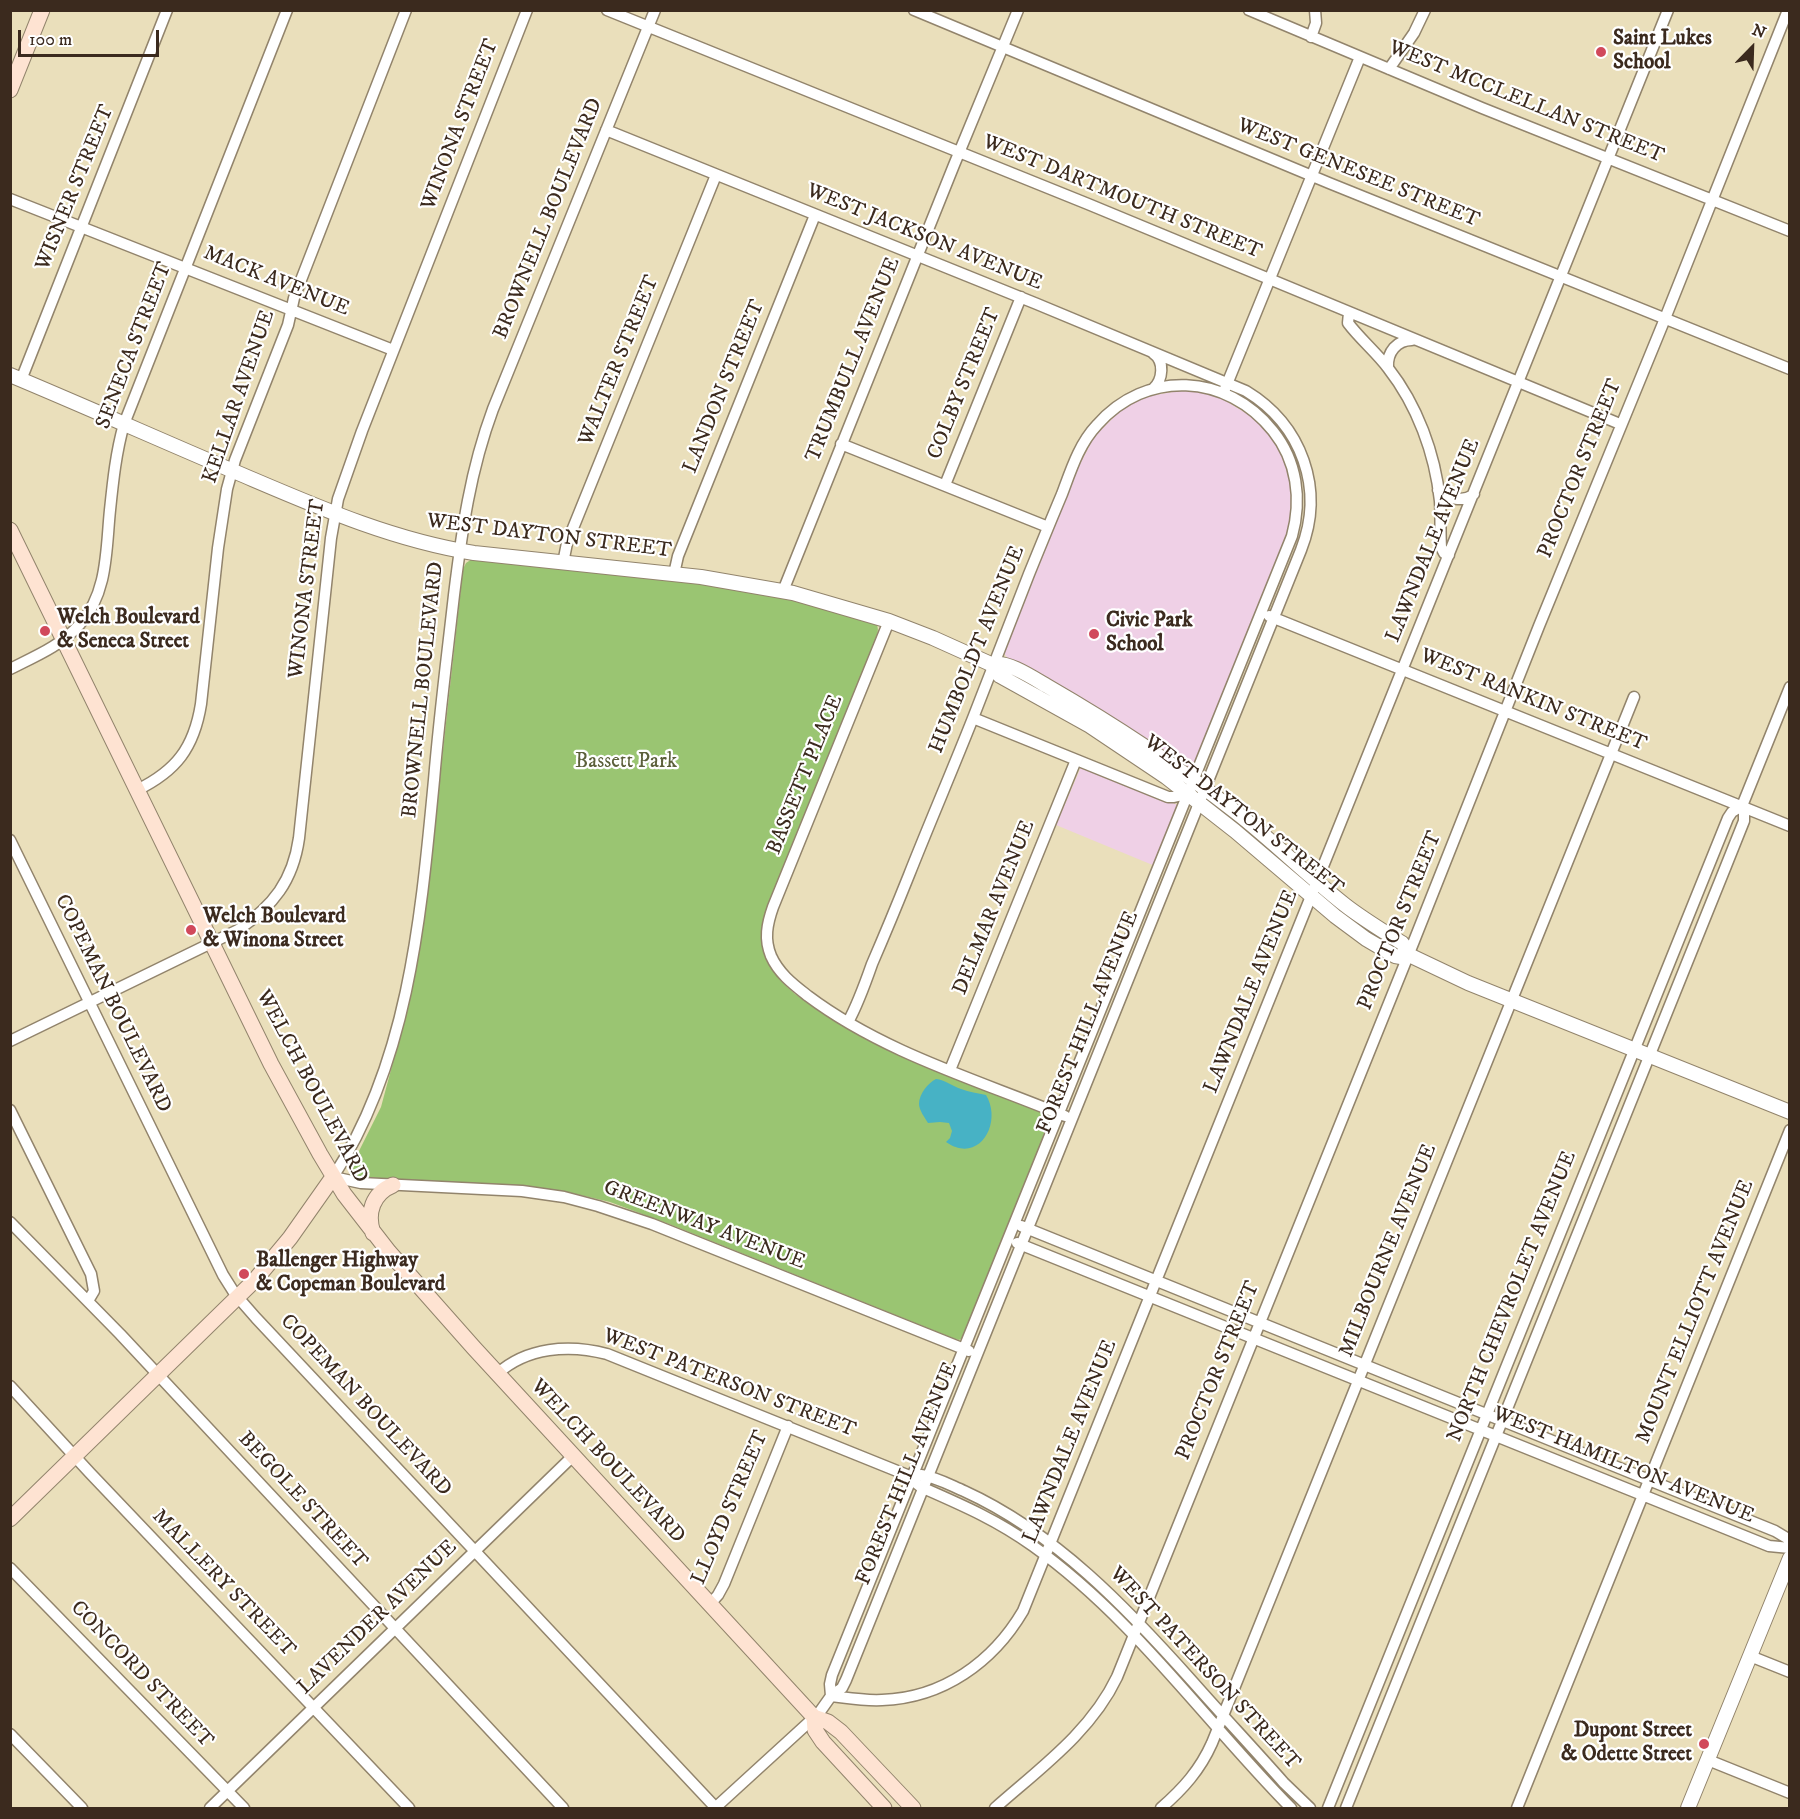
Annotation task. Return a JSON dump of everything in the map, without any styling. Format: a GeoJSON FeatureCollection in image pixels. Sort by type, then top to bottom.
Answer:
{"type":"FeatureCollection","features":[{"type":"Feature","properties":{"kind":"main road"},"geometry":{"type":"LineString","coordinates":[[10,90],[42,10]]}},
{"type":"Feature","properties":{"kind":"main road","name":"WELCH BOULEVARD"},"geometry":{"type":"LineString","coordinates":[[10,531],[272,1064],[333,1178],[373,1233],[497,1374],[814,1717],[828,1722],[841,1732],[912,1809]]}},
{"type":"Feature","properties":{"kind":"main road"},"geometry":{"type":"LineString","coordinates":[[10,1519],[260,1275],[333,1178]]}},
{"type":"Feature","properties":{"kind":"main road"},"geometry":{"type":"LineString","coordinates":[[373,1233],[370,1217],[375,1200],[384,1189],[393,1185]]}},
{"type":"Feature","properties":{"kind":"main road","name":"WELCH BOULEVARD"},"geometry":{"type":"LineString","coordinates":[[814,1717],[815,1730],[823,1742],[884,1809]]}},
{"type":"Feature","properties":{"kind":"street","name":"WISNER STREET"},"geometry":{"type":"LineString","coordinates":[[16,378],[81,226],[167,10]]}},
{"type":"Feature","properties":{"kind":"street","name":"SENECA STREET"},"geometry":{"type":"LineString","coordinates":[[10,669],[64,640],[86,617],[97,598],[101,584],[113,474],[124,424],[287,10]]}},
{"type":"Feature","properties":{"kind":"street","name":"KELLAR AVENUE"},"geometry":{"type":"LineString","coordinates":[[137,790],[158,779],[174,765],[186,750],[198,722],[220,533],[225,497],[232,470],[288,326],[294,298],[406,10]]}},
{"type":"Feature","properties":{"kind":"street","name":"WINONA STREET"},"geometry":{"type":"LineString","coordinates":[[10,1041],[237,930],[266,908],[283,886],[296,856],[334,514],[351,458],[526,10]]}},
{"type":"Feature","properties":{"kind":"street","name":"WEST DARTMOUTH STREET"},"geometry":{"type":"LineString","coordinates":[[607,10],[1620,424]]}},
{"type":"Feature","properties":{"kind":"street","name":"BROWNELL BOULEVARD"},"geometry":{"type":"LineString","coordinates":[[333,1178],[359,1132],[376,1091],[396,1030],[411,971],[420,911],[459,550],[468,494],[484,432],[655,10]]}},
{"type":"Feature","properties":{"kind":"street","name":"WEST GENESEE STREET"},"geometry":{"type":"LineString","coordinates":[[914,10],[1311,176],[1790,369]]}},
{"type":"Feature","properties":{"kind":"street","name":"TRUMBULL AVENUE"},"geometry":{"type":"LineString","coordinates":[[783,591],[1018,10]]}},
{"type":"Feature","properties":{"kind":"street","name":"WEST MCCLELLAN STREET"},"geometry":{"type":"LineString","coordinates":[[1249,10],[1790,231]]}},
{"type":"Feature","properties":{"kind":"street"},"geometry":{"type":"LineString","coordinates":[[1311,37],[1316,23],[1315,10]]}},
{"type":"Feature","properties":{"kind":"street"},"geometry":{"type":"LineString","coordinates":[[1389,69],[1414,33],[1425,10]]}},
{"type":"Feature","properties":{"kind":"street","name":"LAWNDALE AVENUE"},"geometry":{"type":"LineString","coordinates":[[831,1696],[872,1700],[901,1698],[936,1688],[964,1674],[990,1655],[1010,1632],[1026,1604],[1668,10]]}},
{"type":"Feature","properties":{"kind":"street","name":"PROCTOR STREET"},"geometry":{"type":"LineString","coordinates":[[995,1809],[1092,1719],[1114,1683],[1788,10]]}},
{"type":"Feature","properties":{"kind":"street"},"geometry":{"type":"LineString","coordinates":[[1225,387],[1360,57]]}},
{"type":"Feature","properties":{"kind":"street","name":"WEST JACKSON AVENUE"},"geometry":{"type":"LineString","coordinates":[[606,130],[1021,297],[1153,352],[1225,387]]}},
{"type":"Feature","properties":{"kind":"street","name":"WALTER STREET"},"geometry":{"type":"LineString","coordinates":[[563,563],[567,543],[716,175]]}},
{"type":"Feature","properties":{"kind":"street","name":"MACK AVENUE"},"geometry":{"type":"LineString","coordinates":[[10,199],[393,350]]}},
{"type":"Feature","properties":{"kind":"street","name":"LANDON STREET"},"geometry":{"type":"LineString","coordinates":[[674,574],[678,556],[815,215]]}},
{"type":"Feature","properties":{"kind":"street","name":"COLBY STREET"},"geometry":{"type":"LineString","coordinates":[[945,485],[1021,297]]}},
{"type":"Feature","properties":{"kind":"street"},"geometry":{"type":"LineString","coordinates":[[1349,314],[1347,319],[1349,325],[1388,367],[1404,391],[1423,430],[1438,490],[1441,547],[1444,553],[1449,555]]}},
{"type":"Feature","properties":{"kind":"street"},"geometry":{"type":"LineString","coordinates":[[1388,367],[1389,357],[1396,346],[1403,341],[1413,340]]}},
{"type":"Feature","properties":{"kind":"street"},"geometry":{"type":"LineString","coordinates":[[1153,352],[1159,358],[1161,369],[1157,384],[1153,389]]}},
{"type":"Feature","properties":{"kind":"street","name":"WEST DAYTON STREET"},"geometry":{"type":"LineString","coordinates":[[16,378],[334,514],[398,536],[459,550],[722,580],[783,591],[836,604],[889,621],[941,641],[993,665],[997,663],[1010,666],[1088,718],[1145,746],[1190,787],[1199,802],[1311,896],[1382,949],[1395,956],[1408,955],[1468,983],[1790,1112]]}},
{"type":"Feature","properties":{"kind":"street","name":"HUMBOLDT AVENUE"},"geometry":{"type":"LineString","coordinates":[[848,1022],[1078,454],[1095,427],[1121,404],[1142,393],[1153,389],[1188,385],[1225,387]]}},
{"type":"Feature","properties":{"kind":"street","name":"FOREST HILL AVENUE"},"geometry":{"type":"LineString","coordinates":[[831,1696],[832,1675],[1294,528],[1298,504],[1295,478],[1287,453],[1273,430],[1225,387]]}},
{"type":"Feature","properties":{"kind":"street","name":"FOREST HILL AVENUE"},"geometry":{"type":"LineString","coordinates":[[716,1808],[814,1717],[831,1696],[842,1688],[846,1680],[1307,533],[1311,499],[1307,471],[1297,444],[1280,419],[1257,398],[1225,387]]}},
{"type":"Feature","properties":{"kind":"street"},"geometry":{"type":"LineString","coordinates":[[841,444],[1048,527]]}},
{"type":"Feature","properties":{"kind":"street"},"geometry":{"type":"LineString","coordinates":[[1438,490],[1444,495],[1455,498],[1466,499],[1474,494]]}},
{"type":"Feature","properties":{"kind":"street","name":"WEST RANKIN STREET"},"geometry":{"type":"LineString","coordinates":[[1261,613],[1790,826]]}},
{"type":"Feature","properties":{"kind":"street","name":"BASSETT PLACE"},"geometry":{"type":"LineString","coordinates":[[848,1022],[788,980],[774,963],[768,945],[767,926],[889,621]]}},
{"type":"Feature","properties":{"kind":"street"},"geometry":{"type":"LineString","coordinates":[[1238,671],[1250,676]]}},
{"type":"Feature","properties":{"kind":"street","name":"NORTH CHEVROLET AVENUE"},"geometry":{"type":"LineString","coordinates":[[1328,1809],[1728,818],[1732,812],[1742,806],[1790,687]]}},
{"type":"Feature","properties":{"kind":"street","name":"MILBOURNE AVENUE"},"geometry":{"type":"LineString","coordinates":[[1161,1809],[1194,1775],[1208,1751],[1634,697]]}},
{"type":"Feature","properties":{"kind":"street"},"geometry":{"type":"LineString","coordinates":[[973,718],[1168,797],[1174,797],[1190,787]]}},
{"type":"Feature","properties":{"kind":"street","name":"DELMAR AVENUE"},"geometry":{"type":"LineString","coordinates":[[950,1070],[1076,760]]}},
{"type":"Feature","properties":{"kind":"street","name":"WEST DAYTON STREET"},"geometry":{"type":"LineString","coordinates":[[1190,787],[1205,789],[1255,827],[1317,882],[1360,916],[1402,943],[1408,955]]}},
{"type":"Feature","properties":{"kind":"street","name":"NORTH CHEVROLET AVENUE"},"geometry":{"type":"LineString","coordinates":[[1346,1809],[1743,824],[1742,806]]}},
{"type":"Feature","properties":{"kind":"street","name":"COPEMAN BOULEVARD"},"geometry":{"type":"LineString","coordinates":[[10,840],[223,1275],[238,1298],[716,1808]]}},
{"type":"Feature","properties":{"kind":"street"},"geometry":{"type":"LineString","coordinates":[[1163,855],[1176,861]]}},
{"type":"Feature","properties":{"kind":"street"},"geometry":{"type":"LineString","coordinates":[[1122,956],[1136,961]]}},
{"type":"Feature","properties":{"kind":"street"},"geometry":{"type":"LineString","coordinates":[[1671,957],[1687,963]]}},
{"type":"Feature","properties":{"kind":"street"},"geometry":{"type":"LineString","coordinates":[[848,1022],[884,1042],[1072,1119]]}},
{"type":"Feature","properties":{"kind":"street"},"geometry":{"type":"LineString","coordinates":[[10,1110],[91,1274],[94,1292],[88,1301]]}},
{"type":"Feature","properties":{"kind":"street","name":"MOUNT ELLIOTT AVENUE"},"geometry":{"type":"LineString","coordinates":[[1517,1809],[1790,1130]]}},
{"type":"Feature","properties":{"kind":"street","name":"GREENWAY AVENUE"},"geometry":{"type":"LineString","coordinates":[[333,1178],[393,1185],[536,1193],[564,1197],[610,1209],[977,1354]]}},
{"type":"Feature","properties":{"kind":"street","name":"BEGOLE STREET"},"geometry":{"type":"LineString","coordinates":[[10,1222],[88,1301],[563,1809]]}},
{"type":"Feature","properties":{"kind":"street","name":"WEST HAMILTON AVENUE"},"geometry":{"type":"LineString","coordinates":[[1015,1224],[1779,1532],[1790,1540]]}},
{"type":"Feature","properties":{"kind":"street"},"geometry":{"type":"LineString","coordinates":[[1559,1235],[1575,1241]]}},
{"type":"Feature","properties":{"kind":"street","name":"WEST HAMILTON AVENUE"},"geometry":{"type":"LineString","coordinates":[[1008,1240],[1769,1546],[1790,1548]]}},
{"type":"Feature","properties":{"kind":"street","name":"WEST PATERSON STREET"},"geometry":{"type":"LineString","coordinates":[[497,1374],[512,1361],[531,1354],[565,1349],[591,1350],[617,1358],[912,1477],[924,1488],[984,1515],[1046,1556],[1087,1590],[1134,1635],[1291,1809]]}},
{"type":"Feature","properties":{"kind":"street","name":"MALLERY STREET"},"geometry":{"type":"LineString","coordinates":[[10,1386],[409,1809]]}},
{"type":"Feature","properties":{"kind":"street","name":"LLOYD STREET"},"geometry":{"type":"LineString","coordinates":[[710,1604],[724,1584],[788,1426]]}},
{"type":"Feature","properties":{"kind":"street","name":"LAVENDER AVENUE"},"geometry":{"type":"LineString","coordinates":[[210,1809],[573,1456]]}},
{"type":"Feature","properties":{"kind":"street","name":"WEST PATERSON STREET"},"geometry":{"type":"LineString","coordinates":[[912,1477],[928,1476],[990,1504],[1050,1544],[1101,1586],[1139,1623],[1290,1790],[1310,1809]]}},
{"type":"Feature","properties":{"kind":"street"},"geometry":{"type":"LineString","coordinates":[[1688,1809],[1790,1558]]}},
{"type":"Feature","properties":{"kind":"street","name":"CONCORD STREET"},"geometry":{"type":"LineString","coordinates":[[10,1568],[244,1809]]}},
{"type":"Feature","properties":{"kind":"street"},"geometry":{"type":"LineString","coordinates":[[1404,1622],[1419,1628]]}},
{"type":"Feature","properties":{"kind":"street"},"geometry":{"type":"LineString","coordinates":[[1750,1656],[1790,1672]]}},
{"type":"Feature","properties":{"kind":"street"},"geometry":{"type":"LineString","coordinates":[[10,1734],[82,1809]]}},
{"type":"Feature","properties":{"kind":"street"},"geometry":{"type":"LineString","coordinates":[[1708,1760],[1790,1793]]}},
{"type":"Feature","properties":{"kind":"shaded area"},"geometry":{"type":"Polygon","coordinates":[[[1179,391],[1213,395],[1252,417],[1272,437],[1283,456],[1293,494],[1287,535],[1193,768],[1189,769],[1008,659],[1004,653],[1076,472],[1094,437],[1127,406],[1149,396],[1179,391]]]}},
{"type":"Feature","properties":{"kind":"shaded area"},"geometry":{"type":"Polygon","coordinates":[[[1081,767],[1178,805],[1155,866],[1056,825],[1081,767]]]}},
{"type":"Feature","properties":{"kind":"green space","name":"Bassett Park"},"geometry":{"type":"Polygon","coordinates":[[[472,559],[707,584],[787,598],[876,623],[878,632],[876,639],[765,913],[762,940],[764,953],[775,974],[817,1009],[864,1037],[904,1056],[1028,1106],[1050,1118],[1050,1123],[963,1338],[955,1339],[610,1202],[563,1191],[527,1186],[360,1177],[352,1174],[352,1165],[381,1107],[418,959],[463,569],[472,559]]]}},
{"type":"Feature","properties":{"kind":"water"},"geometry":{"type":"Polygon","coordinates":[[[936,1079],[964,1090],[986,1095],[991,1106],[992,1117],[985,1138],[978,1145],[958,1148],[946,1142],[952,1131],[949,1123],[928,1123],[920,1109],[919,1100],[924,1089],[936,1079]]]}},
{"type":"Feature","properties":{"kind":"place","name":"Saint Lukes School"},"geometry":{"type":"Point","coordinates":[1601,52]}},
{"type":"Feature","properties":{"kind":"place","name":"Welch Boulevard & Seneca Street"},"geometry":{"type":"Point","coordinates":[45,631]}},
{"type":"Feature","properties":{"kind":"place","name":"Civic Park School"},"geometry":{"type":"Point","coordinates":[1094,634]}},
{"type":"Feature","properties":{"kind":"place","name":"Welch Boulevard & Winona Street"},"geometry":{"type":"Point","coordinates":[191,930]}},
{"type":"Feature","properties":{"kind":"place","name":"Ballenger Highway & Copeman Boulevard"},"geometry":{"type":"Point","coordinates":[244,1274]}},
{"type":"Feature","properties":{"kind":"place","name":"Dupont Street & Odette Street"},"geometry":{"type":"Point","coordinates":[1704,1744]}}]}
